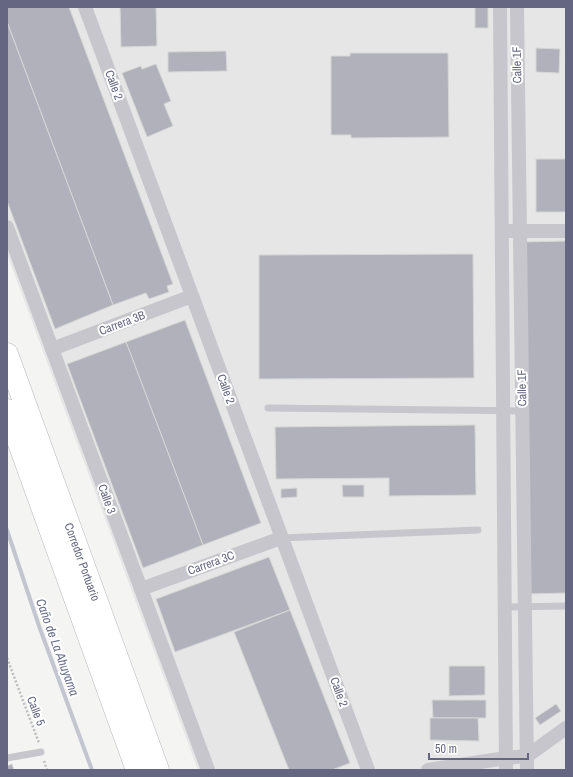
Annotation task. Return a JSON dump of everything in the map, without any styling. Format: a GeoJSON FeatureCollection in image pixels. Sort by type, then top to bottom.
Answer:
{"type":"FeatureCollection","features":[{"type":"Feature","properties":{"kind":"main road","name":"Corredor Portuario"},"geometry":{"type":"LineString","coordinates":[[7,354],[158,770]]}},
{"type":"Feature","properties":{"kind":"main road","name":"Corredor Portuario"},"geometry":{"type":"LineString","coordinates":[[7,410],[138,770]]}},
{"type":"Feature","properties":{"kind":"street","name":"Calle 2"},"geometry":{"type":"LineString","coordinates":[[85,7],[368,770]]}},
{"type":"Feature","properties":{"kind":"street","name":"Calle 1F"},"geometry":{"type":"LineString","coordinates":[[500,7],[506,764]]}},
{"type":"Feature","properties":{"kind":"street","name":"Calle 1F"},"geometry":{"type":"LineString","coordinates":[[517,7],[527,770]]}},
{"type":"Feature","properties":{"kind":"street"},"geometry":{"type":"LineString","coordinates":[[501,106],[518,106]]}},
{"type":"Feature","properties":{"kind":"street","name":"Calle 3"},"geometry":{"type":"LineString","coordinates":[[7,227],[208,770]]}},
{"type":"Feature","properties":{"kind":"street"},"geometry":{"type":"LineString","coordinates":[[502,231],[566,231]]}},
{"type":"Feature","properties":{"kind":"street","name":"Carrera 3B"},"geometry":{"type":"LineString","coordinates":[[52,349],[192,296]]}},
{"type":"Feature","properties":{"kind":"street","name":"Carrera 3C"},"geometry":{"type":"LineString","coordinates":[[141,589],[282,538]]}},
{"type":"Feature","properties":{"kind":"street"},"geometry":{"type":"LineString","coordinates":[[428,770],[506,764],[527,756],[566,728]]}},
{"type":"Feature","properties":{"kind":"lane"},"geometry":{"type":"LineString","coordinates":[[268,408],[522,411]]}},
{"type":"Feature","properties":{"kind":"lane"},"geometry":{"type":"LineString","coordinates":[[282,538],[478,530]]}},
{"type":"Feature","properties":{"kind":"lane"},"geometry":{"type":"LineString","coordinates":[[505,607],[566,606]]}},
{"type":"Feature","properties":{"kind":"lane"},"geometry":{"type":"LineString","coordinates":[[7,758],[41,752]]}},
{"type":"Feature","properties":{"kind":"path","name":"Calle 5"},"geometry":{"type":"LineString","coordinates":[[7,658],[39,742],[47,770]]}},
{"type":"Feature","properties":{"kind":"shaded area"},"geometry":{"type":"Polygon","coordinates":[[[7,7],[566,7],[566,770],[198,770],[7,254],[7,7]]]}},
{"type":"Feature","properties":{"kind":"building"},"geometry":{"type":"Polygon","coordinates":[[[7,7],[69,7],[173,284],[167,286],[169,292],[149,299],[146,293],[113,305],[7,22],[7,7]]]}},
{"type":"Feature","properties":{"kind":"building"},"geometry":{"type":"Polygon","coordinates":[[[120,7],[156,7],[157,46],[121,47],[120,7]]]}},
{"type":"Feature","properties":{"kind":"building"},"geometry":{"type":"Polygon","coordinates":[[[475,7],[488,7],[488,28],[475,28],[475,7]]]}},
{"type":"Feature","properties":{"kind":"building"},"geometry":{"type":"Polygon","coordinates":[[[7,22],[113,305],[55,329],[7,201],[7,22]]]}},
{"type":"Feature","properties":{"kind":"building"},"geometry":{"type":"Polygon","coordinates":[[[536,48],[560,49],[559,73],[536,72],[536,48]]]}},
{"type":"Feature","properties":{"kind":"building"},"geometry":{"type":"Polygon","coordinates":[[[226,51],[227,71],[168,72],[168,52],[226,51]]]}},
{"type":"Feature","properties":{"kind":"building"},"geometry":{"type":"Polygon","coordinates":[[[350,53],[448,53],[449,137],[351,138],[351,135],[331,135],[331,56],[350,56],[350,53]]]}},
{"type":"Feature","properties":{"kind":"building"},"geometry":{"type":"Polygon","coordinates":[[[156,64],[171,101],[164,104],[173,126],[147,137],[122,73],[141,66],[142,69],[156,64]]]}},
{"type":"Feature","properties":{"kind":"building"},"geometry":{"type":"Polygon","coordinates":[[[536,159],[566,159],[566,212],[536,212],[536,159]]]}},
{"type":"Feature","properties":{"kind":"building"},"geometry":{"type":"Polygon","coordinates":[[[566,241],[566,593],[527,594],[523,242],[566,241]]]}},
{"type":"Feature","properties":{"kind":"building"},"geometry":{"type":"Polygon","coordinates":[[[473,254],[474,378],[259,379],[259,255],[473,254]]]}},
{"type":"Feature","properties":{"kind":"building"},"geometry":{"type":"Polygon","coordinates":[[[185,320],[261,523],[203,545],[126,342],[185,320]]]}},
{"type":"Feature","properties":{"kind":"building"},"geometry":{"type":"Polygon","coordinates":[[[126,342],[203,545],[143,568],[67,364],[126,342]]]}},
{"type":"Feature","properties":{"kind":"building"},"geometry":{"type":"Polygon","coordinates":[[[475,425],[476,495],[389,496],[389,478],[276,479],[275,427],[475,425]]]}},
{"type":"Feature","properties":{"kind":"building"},"geometry":{"type":"Polygon","coordinates":[[[342,485],[364,485],[364,497],[343,497],[342,485]]]}},
{"type":"Feature","properties":{"kind":"building"},"geometry":{"type":"Polygon","coordinates":[[[297,488],[297,497],[281,498],[281,489],[297,488]]]}},
{"type":"Feature","properties":{"kind":"building"},"geometry":{"type":"Polygon","coordinates":[[[269,557],[290,610],[175,652],[156,599],[269,557]]]}},
{"type":"Feature","properties":{"kind":"building"},"geometry":{"type":"Polygon","coordinates":[[[290,610],[350,763],[332,770],[289,770],[234,632],[290,610]]]}},
{"type":"Feature","properties":{"kind":"building"},"geometry":{"type":"Polygon","coordinates":[[[449,666],[485,666],[485,695],[449,696],[449,666]]]}},
{"type":"Feature","properties":{"kind":"building"},"geometry":{"type":"Polygon","coordinates":[[[432,700],[486,700],[486,718],[433,718],[432,700]]]}},
{"type":"Feature","properties":{"kind":"building"},"geometry":{"type":"Polygon","coordinates":[[[556,704],[561,711],[540,725],[535,718],[556,704]]]}},
{"type":"Feature","properties":{"kind":"building"},"geometry":{"type":"Polygon","coordinates":[[[430,718],[478,718],[479,741],[430,740],[430,718]]]}},
{"type":"Feature","properties":{"kind":"building"},"geometry":{"type":"Polygon","coordinates":[[[12,764],[14,770],[7,770],[7,766],[12,764]]]}},
{"type":"Feature","properties":{"kind":"waterway","name":"Caño de La Ahuyama"},"geometry":{"type":"LineString","coordinates":[[7,530],[39,626],[92,770]]}}]}
